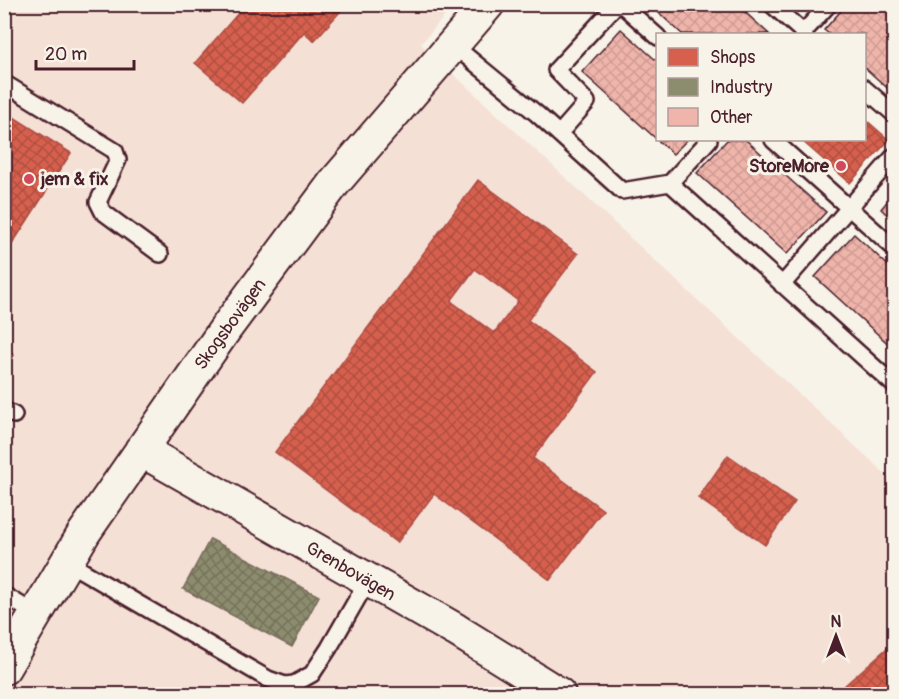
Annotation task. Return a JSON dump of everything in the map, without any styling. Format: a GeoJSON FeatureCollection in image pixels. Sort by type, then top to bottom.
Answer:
{"type":"FeatureCollection","features":[{"type":"Feature","properties":{"kind":"street","name":"Skogsbovägen"},"geometry":{"type":"LineString","coordinates":[[4,668],[84,533],[226,328],[334,183],[488,4]]}},
{"type":"Feature","properties":{"kind":"street","name":"Grenbovägen"},"geometry":{"type":"LineString","coordinates":[[141,450],[456,630],[559,694]]}},
{"type":"Feature","properties":{"kind":"lane"},"geometry":{"type":"LineString","coordinates":[[559,134],[587,102],[556,70],[619,4],[656,36]]}},
{"type":"Feature","properties":{"kind":"lane"},"geometry":{"type":"LineString","coordinates":[[771,4],[802,33]]}},
{"type":"Feature","properties":{"kind":"lane"},"geometry":{"type":"LineString","coordinates":[[804,33],[829,4]]}},
{"type":"Feature","properties":{"kind":"lane"},"geometry":{"type":"LineString","coordinates":[[453,45],[559,134],[622,191],[670,183],[708,141]]}},
{"type":"Feature","properties":{"kind":"lane"},"geometry":{"type":"LineString","coordinates":[[4,83],[115,151],[117,160],[98,202],[102,212],[160,254]]}},
{"type":"Feature","properties":{"kind":"lane"},"geometry":{"type":"LineString","coordinates":[[866,90],[894,114]]}},
{"type":"Feature","properties":{"kind":"lane"},"geometry":{"type":"LineString","coordinates":[[774,141],[894,248]]}},
{"type":"Feature","properties":{"kind":"lane"},"geometry":{"type":"LineString","coordinates":[[782,285],[894,156]]}},
{"type":"Feature","properties":{"kind":"lane"},"geometry":{"type":"LineString","coordinates":[[670,183],[894,385]]}},
{"type":"Feature","properties":{"kind":"lane"},"geometry":{"type":"LineString","coordinates":[[67,562],[268,679],[285,685],[294,684],[312,674],[325,656],[368,580]]}},
{"type":"Feature","properties":{"kind":"lane"},"geometry":{"type":"LineString","coordinates":[[4,595],[36,614]]}},
{"type":"Feature","properties":{"kind":"shaded area"},"geometry":{"type":"Polygon","coordinates":[[[4,5],[454,5],[421,44],[894,482],[894,694],[5,694],[4,5]]]}},
{"type":"Feature","properties":{"kind":"building: Shops"},"geometry":{"type":"Polygon","coordinates":[[[246,4],[347,4],[314,41],[304,32],[242,103],[195,63],[246,4]]]}},
{"type":"Feature","properties":{"kind":"building: Shops","name":"jem & fix"},"geometry":{"type":"Polygon","coordinates":[[[4,111],[71,153],[4,257],[4,111]]]}},
{"type":"Feature","properties":{"kind":"building: Shops"},"geometry":{"type":"Polygon","coordinates":[[[866,120],[889,140],[850,183],[802,141],[866,141],[866,120]]]}},
{"type":"Feature","properties":{"kind":"building: Shops"},"geometry":{"type":"Polygon","coordinates":[[[478,180],[578,254],[528,320],[597,372],[533,458],[603,510],[550,580],[434,494],[397,543],[275,452],[478,180]],[[475,269],[451,301],[494,333],[518,301],[475,269]]]}},
{"type":"Feature","properties":{"kind":"building: Shops"},"geometry":{"type":"Polygon","coordinates":[[[4,349],[14,355],[4,371],[4,349]]]}},
{"type":"Feature","properties":{"kind":"building: Shops"},"geometry":{"type":"Polygon","coordinates":[[[728,455],[795,502],[765,545],[698,498],[728,455]]]}},
{"type":"Feature","properties":{"kind":"building: Shops"},"geometry":{"type":"Polygon","coordinates":[[[894,642],[894,694],[835,694],[894,642]]]}},
{"type":"Feature","properties":{"kind":"building: Industry"},"geometry":{"type":"Polygon","coordinates":[[[210,539],[319,596],[292,647],[183,589],[210,539]]]}},
{"type":"Feature","properties":{"kind":"building: Other"},"geometry":{"type":"Polygon","coordinates":[[[649,4],[736,4],[768,33],[681,33],[649,4]]]}},
{"type":"Feature","properties":{"kind":"building: Other"},"geometry":{"type":"Polygon","coordinates":[[[847,4],[888,4],[894,10],[894,94],[866,69],[866,33],[828,33],[824,30],[847,4]]]}},
{"type":"Feature","properties":{"kind":"building: Other"},"geometry":{"type":"Polygon","coordinates":[[[621,29],[656,60],[656,139],[582,72],[621,29]]]}},
{"type":"Feature","properties":{"kind":"building: Other"},"geometry":{"type":"Polygon","coordinates":[[[659,141],[686,141],[673,154],[659,141]]]}},
{"type":"Feature","properties":{"kind":"building: Other"},"geometry":{"type":"Polygon","coordinates":[[[726,141],[747,141],[826,212],[787,254],[697,173],[726,141]]]}},
{"type":"Feature","properties":{"kind":"building: Other"},"geometry":{"type":"Polygon","coordinates":[[[894,193],[894,221],[881,209],[894,193]]]}},
{"type":"Feature","properties":{"kind":"building: Other"},"geometry":{"type":"Polygon","coordinates":[[[854,234],[894,271],[894,349],[815,277],[854,234]]]}},
{"type":"Feature","properties":{"kind":"place","name":"StoreMore"},"geometry":{"type":"Point","coordinates":[841,166]}},
{"type":"Feature","properties":{"kind":"place","name":"jem & fix"},"geometry":{"type":"Point","coordinates":[29,179]}}]}
